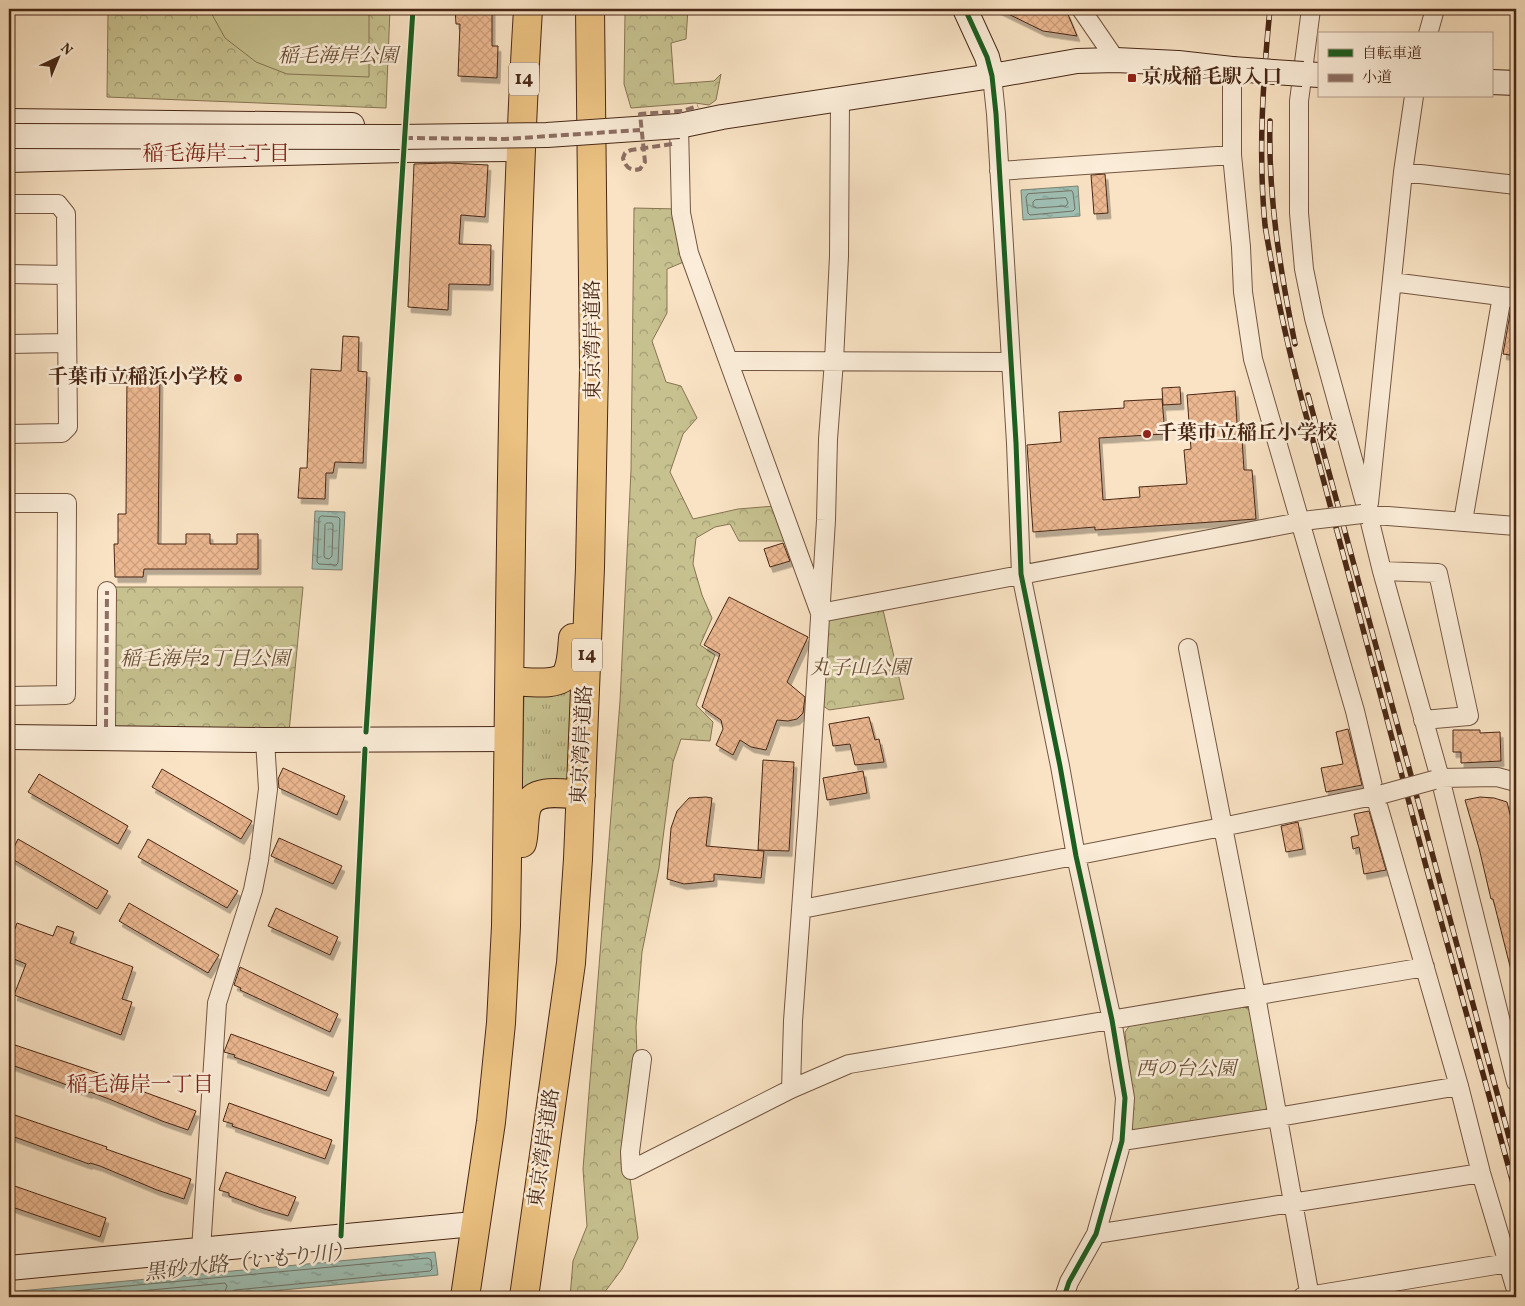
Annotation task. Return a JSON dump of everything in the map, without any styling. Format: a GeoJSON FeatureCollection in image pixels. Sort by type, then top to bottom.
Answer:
{"type":"FeatureCollection","features":[{"type":"Feature","properties":{"kind":"highway","name":"14"},"geometry":{"type":"LineString","coordinates":[[465,1297],[491,1122],[501,1022],[506,926],[515,322],[521,137],[528,9]]}},
{"type":"Feature","properties":{"kind":"highway","name":"東京湾岸道路"},"geometry":{"type":"LineString","coordinates":[[524,1297],[571,963],[581,795],[593,475],[595,298],[590,9]]}},
{"type":"Feature","properties":{"kind":"highway"},"geometry":{"type":"LineString","coordinates":[[510,681],[557,682],[566,676],[575,626],[590,568]]}},
{"type":"Feature","properties":{"kind":"highway"},"geometry":{"type":"LineString","coordinates":[[506,926],[524,835],[526,808],[531,799],[538,795],[552,793],[581,795]]}},
{"type":"Feature","properties":{"kind":"highway"},"geometry":{"type":"LineString","coordinates":[[516,1297],[531,1253]]}},
{"type":"Feature","properties":{"kind":"street"},"geometry":{"type":"LineString","coordinates":[[965,9],[987,57],[992,76],[996,114],[1016,443],[1021,574],[1060,766],[1076,856],[1112,1020],[1125,1098],[1122,1140],[1096,1234],[1069,1282],[1064,1297]]}},
{"type":"Feature","properties":{"kind":"street"},"geometry":{"type":"LineString","coordinates":[[1081,9],[1116,60]]}},
{"type":"Feature","properties":{"kind":"street"},"geometry":{"type":"LineString","coordinates":[[1311,9],[1311,74],[1299,101],[1299,213],[1304,269],[1316,326],[1365,514],[1423,720],[1516,1082]]}},
{"type":"Feature","properties":{"kind":"street"},"geometry":{"type":"LineString","coordinates":[[1429,32],[1435,9]]}},
{"type":"Feature","properties":{"kind":"street"},"geometry":{"type":"LineString","coordinates":[[9,136],[398,137],[547,135],[679,126],[722,117],[840,100],[1077,61],[1116,60],[1178,63],[1232,69],[1311,74]]}},
{"type":"Feature","properties":{"kind":"street"},"geometry":{"type":"LineString","coordinates":[[1232,69],[1232,154],[1242,247],[1243,292],[1254,358],[1305,520],[1481,1173],[1516,1290]]}},
{"type":"Feature","properties":{"kind":"street"},"geometry":{"type":"LineString","coordinates":[[1492,82],[1516,83]]}},
{"type":"Feature","properties":{"kind":"street"},"geometry":{"type":"LineString","coordinates":[[1365,514],[1403,172],[1414,98]]}},
{"type":"Feature","properties":{"kind":"street"},"geometry":{"type":"LineString","coordinates":[[791,1089],[793,1021],[802,909],[834,361],[839,256],[840,100]]}},
{"type":"Feature","properties":{"kind":"street"},"geometry":{"type":"LineString","coordinates":[[9,121],[406,126],[521,137]]}},
{"type":"Feature","properties":{"kind":"street"},"geometry":{"type":"LineString","coordinates":[[679,126],[681,213],[689,253],[820,614]]}},
{"type":"Feature","properties":{"kind":"street"},"geometry":{"type":"LineString","coordinates":[[9,160],[404,150],[521,137]]}},
{"type":"Feature","properties":{"kind":"street"},"geometry":{"type":"LineString","coordinates":[[999,170],[1232,154]]}},
{"type":"Feature","properties":{"kind":"street"},"geometry":{"type":"LineString","coordinates":[[1403,172],[1516,185]]}},
{"type":"Feature","properties":{"kind":"street"},"geometry":{"type":"LineString","coordinates":[[9,204],[58,204],[66,214],[68,427],[62,433],[9,434]]}},
{"type":"Feature","properties":{"kind":"street"},"geometry":{"type":"LineString","coordinates":[[9,274],[66,275]]}},
{"type":"Feature","properties":{"kind":"street"},"geometry":{"type":"LineString","coordinates":[[1392,282],[1509,297],[1463,521]]}},
{"type":"Feature","properties":{"kind":"street"},"geometry":{"type":"LineString","coordinates":[[9,344],[67,343]]}},
{"type":"Feature","properties":{"kind":"street"},"geometry":{"type":"LineString","coordinates":[[729,361],[1010,362]]}},
{"type":"Feature","properties":{"kind":"street"},"geometry":{"type":"LineString","coordinates":[[9,503],[67,503],[67,609],[66,695],[9,696]]}},
{"type":"Feature","properties":{"kind":"street"},"geometry":{"type":"LineString","coordinates":[[820,614],[1305,520],[1365,514],[1516,526]]}},
{"type":"Feature","properties":{"kind":"street"},"geometry":{"type":"LineString","coordinates":[[1382,571],[1438,573],[1469,716],[1423,720]]}},
{"type":"Feature","properties":{"kind":"street"},"geometry":{"type":"LineString","coordinates":[[106,727],[107,591]]}},
{"type":"Feature","properties":{"kind":"street"},"geometry":{"type":"LineString","coordinates":[[1188,648],[1256,996],[1293,1204],[1307,1297],[1508,1263]]}},
{"type":"Feature","properties":{"kind":"street"},"geometry":{"type":"LineString","coordinates":[[9,737],[265,740],[509,739]]}},
{"type":"Feature","properties":{"kind":"street"},"geometry":{"type":"LineString","coordinates":[[201,1250],[217,1003],[253,890],[259,860],[268,789],[265,740]]}},
{"type":"Feature","properties":{"kind":"street"},"geometry":{"type":"LineString","coordinates":[[802,909],[1222,828],[1379,795],[1437,779],[1497,777],[1516,782]]}},
{"type":"Feature","properties":{"kind":"street"},"geometry":{"type":"LineString","coordinates":[[642,1059],[630,1152],[632,1170],[791,1089],[849,1064],[1425,967]]}},
{"type":"Feature","properties":{"kind":"street"},"geometry":{"type":"LineString","coordinates":[[1122,1140],[1278,1117],[1459,1086]]}},
{"type":"Feature","properties":{"kind":"street"},"geometry":{"type":"LineString","coordinates":[[1096,1234],[1481,1173]]}},
{"type":"Feature","properties":{"kind":"street"},"geometry":{"type":"LineString","coordinates":[[9,1268],[462,1225],[476,1227]]}},
{"type":"Feature","properties":{"kind":"green space","name":"稲毛海岸公園"},"geometry":{"type":"Polygon","coordinates":[[[108,9],[390,9],[386,108],[107,97],[108,9]]]}},
{"type":"Feature","properties":{"kind":"green space"},"geometry":{"type":"Polygon","coordinates":[[[209,9],[369,9],[369,77],[287,74],[256,62],[225,38],[209,9]]]}},
{"type":"Feature","properties":{"kind":"green space"},"geometry":{"type":"Polygon","coordinates":[[[641,9],[688,9],[686,39],[671,43],[674,84],[714,81],[721,74],[716,100],[709,105],[695,103],[631,108],[624,84],[625,14],[640,14],[641,9]]]}},
{"type":"Feature","properties":{"kind":"green space"},"geometry":{"type":"Polygon","coordinates":[[[634,208],[678,209],[686,261],[667,269],[667,313],[652,341],[666,382],[681,386],[697,418],[683,434],[670,472],[693,519],[738,509],[775,506],[789,541],[739,541],[730,524],[715,527],[696,538],[693,564],[702,595],[712,618],[700,645],[715,655],[696,705],[713,722],[710,741],[681,739],[673,762],[659,868],[642,952],[636,1027],[637,1056],[627,1156],[638,1238],[622,1269],[601,1297],[570,1297],[573,1261],[587,1226],[583,1169],[620,701],[631,470],[634,208]]]}},
{"type":"Feature","properties":{"kind":"green space","name":"稲毛海岸2丁目公園"},"geometry":{"type":"Polygon","coordinates":[[[114,587],[303,587],[289,732],[114,733],[114,587]]]}},
{"type":"Feature","properties":{"kind":"green space","name":"丸子山公園"},"geometry":{"type":"Polygon","coordinates":[[[883,610],[904,699],[829,710],[822,705],[826,626],[831,618],[883,610]]]}},
{"type":"Feature","properties":{"kind":"green space"},"geometry":{"type":"Polygon","coordinates":[[[575,681],[571,781],[522,793],[524,692],[575,681]]]}},
{"type":"Feature","properties":{"kind":"green space","name":"西の台公園"},"geometry":{"type":"Polygon","coordinates":[[[1243,1006],[1251,1011],[1270,1102],[1264,1112],[1137,1134],[1130,1126],[1130,1084],[1125,1032],[1130,1025],[1243,1006]]]}},
{"type":"Feature","properties":{"kind":"water"},"geometry":{"type":"Polygon","coordinates":[[[1078,186],[1080,216],[1023,220],[1021,190],[1078,186]]]}},
{"type":"Feature","properties":{"kind":"water"},"geometry":{"type":"Polygon","coordinates":[[[315,511],[345,512],[342,570],[312,569],[315,511]]]}},
{"type":"Feature","properties":{"kind":"water"},"geometry":{"type":"Polygon","coordinates":[[[435,1252],[438,1275],[210,1297],[9,1297],[9,1292],[435,1252]]]}},
{"type":"Feature","properties":{"kind":"building"},"geometry":{"type":"Polygon","coordinates":[[[455,9],[492,9],[492,46],[498,46],[497,78],[458,76],[460,24],[456,24],[455,9]]]}},
{"type":"Feature","properties":{"kind":"building"},"geometry":{"type":"Polygon","coordinates":[[[998,9],[1059,9],[1067,12],[1077,36],[1043,31],[998,9]]]}},
{"type":"Feature","properties":{"kind":"building"},"geometry":{"type":"Polygon","coordinates":[[[414,164],[488,165],[485,217],[461,215],[459,244],[491,245],[490,285],[449,284],[448,310],[408,307],[414,164]]]}},
{"type":"Feature","properties":{"kind":"building"},"geometry":{"type":"Polygon","coordinates":[[[1105,174],[1108,213],[1094,214],[1091,175],[1105,174]]]}},
{"type":"Feature","properties":{"kind":"building"},"geometry":{"type":"Polygon","coordinates":[[[1511,308],[1516,308],[1516,332],[1510,355],[1503,354],[1511,308]]]}},
{"type":"Feature","properties":{"kind":"building"},"geometry":{"type":"Polygon","coordinates":[[[343,336],[359,337],[358,371],[367,372],[363,463],[335,462],[333,473],[326,473],[325,499],[298,498],[300,468],[307,468],[311,369],[341,371],[343,336]]]}},
{"type":"Feature","properties":{"kind":"building"},"geometry":{"type":"Polygon","coordinates":[[[127,371],[160,371],[158,544],[186,544],[186,534],[210,534],[210,544],[237,544],[237,534],[258,534],[258,569],[144,569],[143,577],[115,577],[114,544],[118,544],[118,514],[126,514],[127,371]]]}},
{"type":"Feature","properties":{"kind":"building"},"geometry":{"type":"Polygon","coordinates":[[[1180,387],[1181,404],[1163,405],[1162,388],[1180,387]]]}},
{"type":"Feature","properties":{"kind":"building"},"geometry":{"type":"Polygon","coordinates":[[[1235,391],[1238,439],[1242,439],[1244,470],[1252,470],[1256,519],[1095,530],[1095,527],[1033,532],[1027,445],[1061,442],[1059,412],[1124,408],[1124,401],[1162,399],[1165,434],[1099,438],[1103,500],[1140,497],[1139,487],[1187,484],[1184,450],[1191,449],[1187,395],[1235,391]]]}},
{"type":"Feature","properties":{"kind":"building"},"geometry":{"type":"Polygon","coordinates":[[[783,543],[790,561],[770,567],[764,549],[783,543]]]}},
{"type":"Feature","properties":{"kind":"building"},"geometry":{"type":"Polygon","coordinates":[[[729,597],[808,637],[787,682],[805,697],[803,713],[797,719],[788,721],[777,720],[766,750],[751,747],[740,740],[733,755],[716,745],[723,729],[721,720],[702,707],[720,654],[704,645],[729,597]]]}},
{"type":"Feature","properties":{"kind":"building"},"geometry":{"type":"Polygon","coordinates":[[[869,717],[875,740],[879,739],[884,762],[855,765],[850,744],[833,746],[829,724],[869,717]]]}},
{"type":"Feature","properties":{"kind":"building"},"geometry":{"type":"Polygon","coordinates":[[[1348,729],[1362,785],[1326,792],[1321,768],[1343,764],[1336,732],[1348,729]]]}},
{"type":"Feature","properties":{"kind":"building"},"geometry":{"type":"Polygon","coordinates":[[[1453,730],[1480,730],[1480,733],[1500,732],[1501,761],[1461,763],[1461,752],[1453,752],[1453,730]]]}},
{"type":"Feature","properties":{"kind":"building"},"geometry":{"type":"Polygon","coordinates":[[[763,760],[794,762],[789,851],[758,850],[763,760]]]}},
{"type":"Feature","properties":{"kind":"building"},"geometry":{"type":"Polygon","coordinates":[[[283,768],[345,796],[337,815],[279,788],[278,779],[283,768]]]}},
{"type":"Feature","properties":{"kind":"building"},"geometry":{"type":"Polygon","coordinates":[[[162,769],[252,821],[241,839],[152,787],[162,769]]]}},
{"type":"Feature","properties":{"kind":"building"},"geometry":{"type":"Polygon","coordinates":[[[863,771],[867,793],[827,800],[823,778],[863,771]]]}},
{"type":"Feature","properties":{"kind":"building"},"geometry":{"type":"Polygon","coordinates":[[[39,774],[128,826],[118,844],[28,792],[39,774]]]}},
{"type":"Feature","properties":{"kind":"building"},"geometry":{"type":"Polygon","coordinates":[[[1480,797],[1494,798],[1507,802],[1516,838],[1516,974],[1512,974],[1465,800],[1480,797]]]}},
{"type":"Feature","properties":{"kind":"building"},"geometry":{"type":"Polygon","coordinates":[[[689,798],[712,798],[706,846],[764,851],[761,878],[714,874],[714,881],[684,884],[667,879],[671,828],[677,811],[689,798]]]}},
{"type":"Feature","properties":{"kind":"building"},"geometry":{"type":"Polygon","coordinates":[[[1369,811],[1386,870],[1364,874],[1359,847],[1353,849],[1351,837],[1359,835],[1354,814],[1369,811]]]}},
{"type":"Feature","properties":{"kind":"building"},"geometry":{"type":"Polygon","coordinates":[[[1298,822],[1303,849],[1286,852],[1281,826],[1298,822]]]}},
{"type":"Feature","properties":{"kind":"building"},"geometry":{"type":"Polygon","coordinates":[[[279,838],[342,866],[333,884],[271,856],[279,838]]]}},
{"type":"Feature","properties":{"kind":"building"},"geometry":{"type":"Polygon","coordinates":[[[18,839],[108,891],[97,909],[9,857],[18,839]]]}},
{"type":"Feature","properties":{"kind":"building"},"geometry":{"type":"Polygon","coordinates":[[[148,839],[238,891],[227,908],[138,857],[148,839]]]}},
{"type":"Feature","properties":{"kind":"building"},"geometry":{"type":"Polygon","coordinates":[[[129,903],[219,955],[208,973],[119,921],[129,903]]]}},
{"type":"Feature","properties":{"kind":"building"},"geometry":{"type":"Polygon","coordinates":[[[276,908],[338,937],[330,955],[268,926],[276,908]]]}},
{"type":"Feature","properties":{"kind":"building"},"geometry":{"type":"Polygon","coordinates":[[[17,923],[53,936],[57,926],[74,932],[70,943],[133,967],[122,999],[132,1002],[121,1035],[14,995],[26,964],[9,957],[9,945],[17,923]]]}},
{"type":"Feature","properties":{"kind":"building"},"geometry":{"type":"Polygon","coordinates":[[[240,967],[338,1014],[330,1032],[240,990],[241,988],[234,985],[240,967]]]}},
{"type":"Feature","properties":{"kind":"building"},"geometry":{"type":"Polygon","coordinates":[[[231,1034],[334,1072],[326,1091],[224,1052],[231,1034]]]}},
{"type":"Feature","properties":{"kind":"building"},"geometry":{"type":"Polygon","coordinates":[[[9,1043],[107,1076],[106,1078],[196,1111],[188,1130],[109,1099],[9,1064],[9,1043]]]}},
{"type":"Feature","properties":{"kind":"building"},"geometry":{"type":"Polygon","coordinates":[[[229,1103],[332,1140],[325,1159],[232,1126],[233,1124],[223,1121],[229,1103]]]}},
{"type":"Feature","properties":{"kind":"building"},"geometry":{"type":"Polygon","coordinates":[[[9,1113],[191,1179],[184,1199],[100,1166],[89,1164],[9,1135],[9,1113]]]}},
{"type":"Feature","properties":{"kind":"building"},"geometry":{"type":"Polygon","coordinates":[[[226,1172],[296,1197],[288,1216],[229,1196],[229,1193],[219,1190],[226,1172]]]}},
{"type":"Feature","properties":{"kind":"building"},"geometry":{"type":"Polygon","coordinates":[[[9,1184],[106,1218],[100,1237],[9,1206],[9,1184]]]}},
{"type":"Feature","properties":{"kind":"railway"},"geometry":{"type":"LineString","coordinates":[[1270,9],[1263,90],[1262,171],[1265,225],[1280,309],[1300,394],[1516,1194]]}},
{"type":"Feature","properties":{"kind":"railway"},"geometry":{"type":"LineString","coordinates":[[1270,121],[1271,177],[1276,233],[1295,344]]}},
{"type":"Feature","properties":{"kind":"railway"},"geometry":{"type":"LineString","coordinates":[[1308,395],[1516,1163]]}},
{"type":"Feature","properties":{"kind":"marked path"},"geometry":{"type":"LineString","coordinates":[[672,144],[631,150],[625,153],[623,158],[627,166],[634,170],[640,169],[645,162],[640,114],[683,111],[698,106]]}},
{"type":"Feature","properties":{"kind":"marked path"},"geometry":{"type":"LineString","coordinates":[[405,138],[505,139],[640,130]]}},
{"type":"Feature","properties":{"kind":"marked path"},"geometry":{"type":"LineString","coordinates":[[106,727],[107,591]]}},
{"type":"Feature","properties":{"kind":"cycle path"},"geometry":{"type":"LineString","coordinates":[[366,732],[413,9]]}},
{"type":"Feature","properties":{"kind":"cycle path"},"geometry":{"type":"LineString","coordinates":[[965,9],[987,57],[992,76],[996,114],[1016,443],[1021,574],[1060,766],[1076,856],[1112,1020],[1125,1098],[1122,1141],[1096,1234],[1069,1282],[1064,1297]]}},
{"type":"Feature","properties":{"kind":"cycle path"},"geometry":{"type":"LineString","coordinates":[[341,1236],[365,749]]}},
{"type":"Feature","properties":{"kind":"place","name":"京成稲毛駅入口"},"geometry":{"type":"Point","coordinates":[1132,78]}},
{"type":"Feature","properties":{"kind":"place","name":"千葉市立稲浜小学校"},"geometry":{"type":"Point","coordinates":[238,378]}},
{"type":"Feature","properties":{"kind":"place","name":"千葉市立稲丘小学校"},"geometry":{"type":"Point","coordinates":[1147,434]}},
{"type":"Feature","properties":{"kind":"district","name":"稲毛海岸二丁目"},"geometry":{"type":"Point","coordinates":[216,154]}},
{"type":"Feature","properties":{"kind":"district","name":"稲毛海岸一丁目"},"geometry":{"type":"Point","coordinates":[140,1085]}},
{"type":"Feature","properties":{"kind":"water label","name":"黒砂水路（いもり川）"},"geometry":{"type":"Point","coordinates":[249,1263]}}]}
